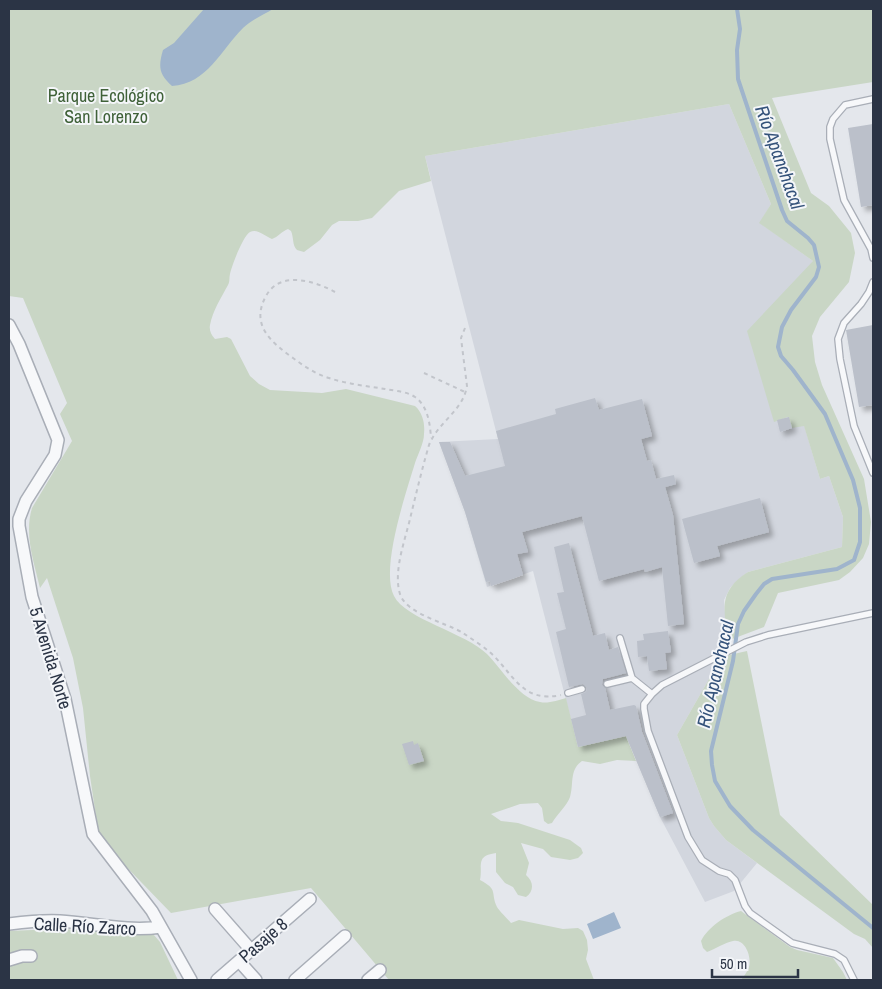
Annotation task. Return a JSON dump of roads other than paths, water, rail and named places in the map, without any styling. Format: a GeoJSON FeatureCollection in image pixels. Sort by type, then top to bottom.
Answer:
{"type":"FeatureCollection","features":[{"type":"Feature","properties":{"kind":"street","name":"5 Avenida Norte"},"geometry":{"type":"LineString","coordinates":[[9,325],[19,344],[58,440],[54,454],[26,501],[18,526],[32,597],[65,699],[93,834],[142,896],[191,980]]}},
{"type":"Feature","properties":{"kind":"street","name":"Pasaje 8"},"geometry":{"type":"LineString","coordinates":[[217,980],[310,899]]}},
{"type":"Feature","properties":{"kind":"street"},"geometry":{"type":"LineString","coordinates":[[215,909],[251,950]]}},
{"type":"Feature","properties":{"kind":"street","name":"Calle Río Zarco"},"geometry":{"type":"LineString","coordinates":[[9,924],[57,920],[131,928],[149,929],[161,927]]}},
{"type":"Feature","properties":{"kind":"street"},"geometry":{"type":"LineString","coordinates":[[295,980],[345,936]]}},
{"type":"Feature","properties":{"kind":"street"},"geometry":{"type":"LineString","coordinates":[[9,960],[22,956],[32,956]]}},
{"type":"Feature","properties":{"kind":"street"},"geometry":{"type":"LineString","coordinates":[[239,961],[256,980]]}},
{"type":"Feature","properties":{"kind":"street"},"geometry":{"type":"LineString","coordinates":[[368,980],[380,970]]}},
{"type":"Feature","properties":{"kind":"lane"},"geometry":{"type":"LineString","coordinates":[[873,99],[845,106],[833,119],[830,127],[830,139],[844,200],[871,249],[873,258]]}},
{"type":"Feature","properties":{"kind":"lane"},"geometry":{"type":"LineString","coordinates":[[873,282],[861,304],[844,323],[838,339],[840,359],[854,426],[873,473]]}},
{"type":"Feature","properties":{"kind":"lane"},"geometry":{"type":"LineString","coordinates":[[854,980],[844,960],[835,954],[792,942],[750,913],[745,906],[735,880],[729,874],[719,871],[702,860],[688,837],[648,731],[644,704],[662,684],[746,642],[768,635],[873,613]]}},
{"type":"Feature","properties":{"kind":"lane"},"geometry":{"type":"LineString","coordinates":[[620,638],[632,678],[652,694]]}},
{"type":"Feature","properties":{"kind":"lane"},"geometry":{"type":"LineString","coordinates":[[607,684],[632,678]]}},
{"type":"Feature","properties":{"kind":"lane"},"geometry":{"type":"LineString","coordinates":[[568,693],[582,689]]}},
{"type":"Feature","properties":{"kind":"water"},"geometry":{"type":"Polygon","coordinates":[[[204,9],[273,9],[243,28],[204,73],[184,84],[172,86],[164,78],[160,66],[163,50],[174,43],[204,9]]]}},
{"type":"Feature","properties":{"kind":"water"},"geometry":{"type":"Polygon","coordinates":[[[614,912],[621,928],[593,939],[587,924],[614,912]]]}},
{"type":"Feature","properties":{"kind":"waterway","name":"Río Apanchacal"},"geometry":{"type":"LineString","coordinates":[[737,9],[740,29],[737,50],[738,79],[782,210],[787,221],[814,245],[819,267],[816,277],[791,310],[782,327],[778,347],[781,356],[825,414],[853,480],[860,508],[860,542],[854,560],[837,569],[772,579],[764,584],[744,611],[738,624],[733,661],[711,751],[712,765],[715,781],[730,806],[753,830],[873,928]]}},
{"type":"Feature","properties":{"kind":"park label","name":"Parque Ecológico San Lorenzo"},"geometry":{"type":"Point","coordinates":[106,105]}}]}
